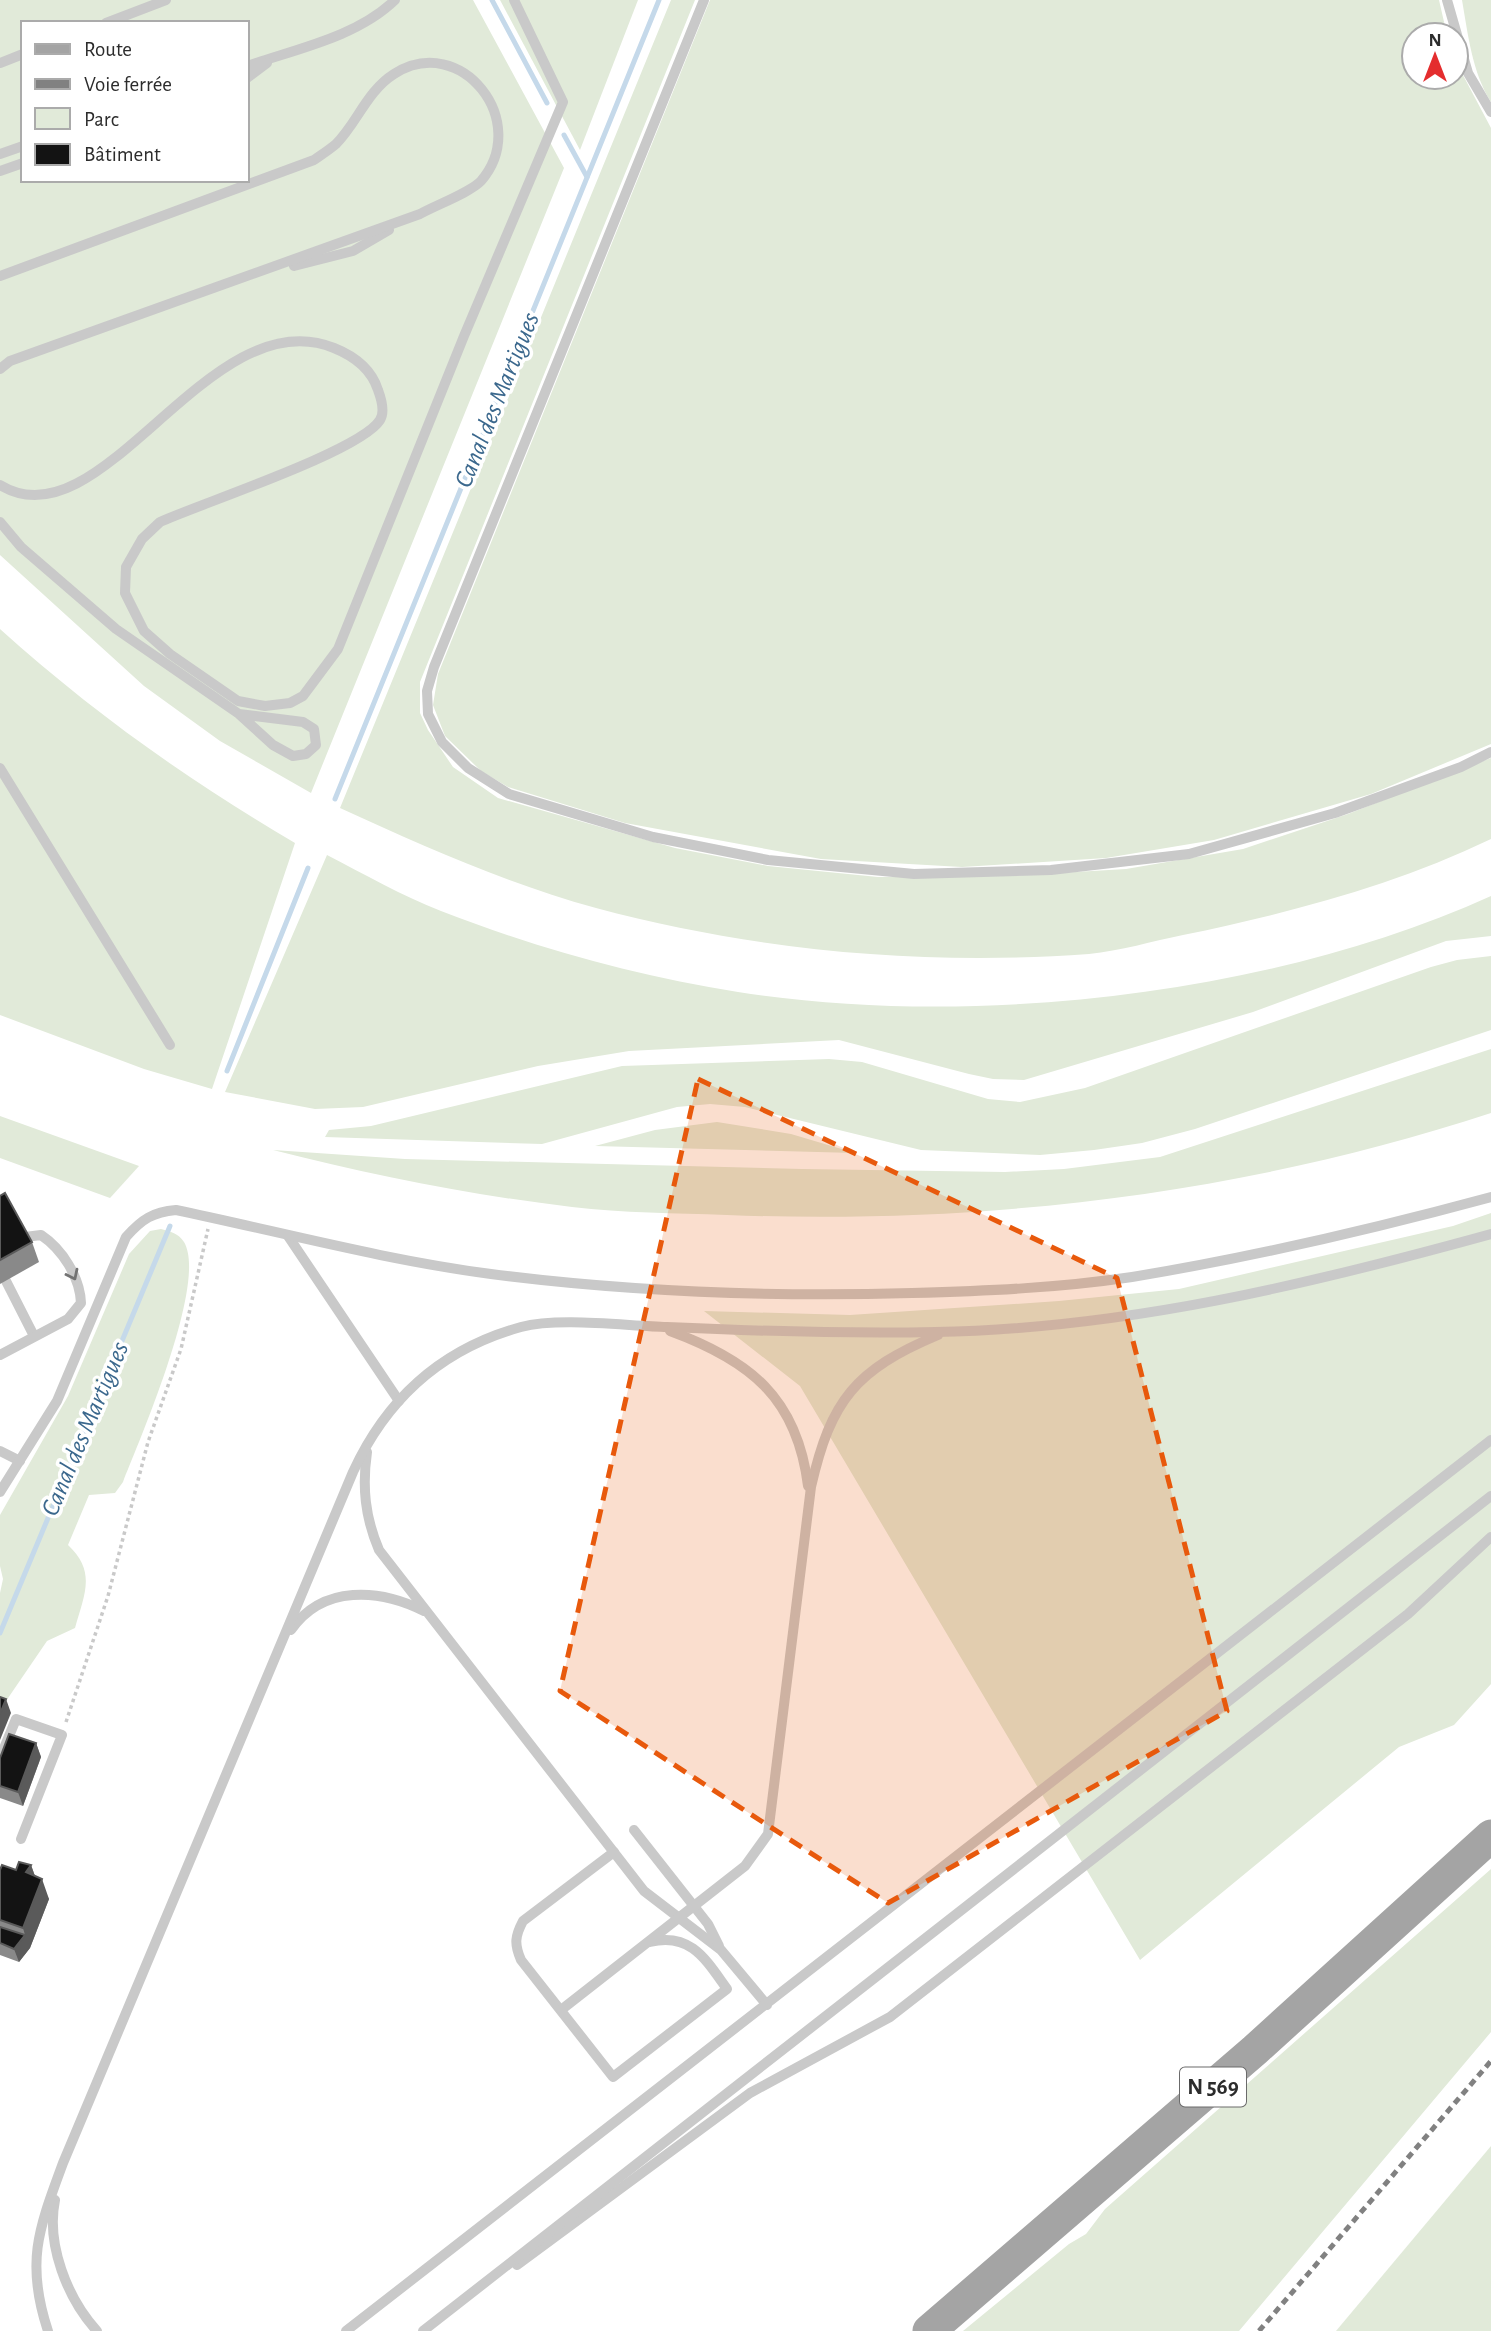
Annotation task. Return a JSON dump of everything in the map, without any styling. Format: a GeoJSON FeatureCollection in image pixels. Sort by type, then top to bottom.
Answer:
{"type":"FeatureCollection","features":[{"type":"Feature","properties":{"kind":"main road","name":"N 569"},"geometry":{"type":"LineString","coordinates":[[929,2331],[1255,2050],[1491,1836]]}},
{"type":"Feature","properties":{"kind":"lane"},"geometry":{"type":"LineString","coordinates":[[111,21],[166,0]]}},
{"type":"Feature","properties":{"kind":"lane"},"geometry":{"type":"LineString","coordinates":[[248,66],[372,18],[395,0]]}},
{"type":"Feature","properties":{"kind":"lane"},"geometry":{"type":"LineString","coordinates":[[0,485],[33,498],[65,491],[93,473],[223,369],[258,348],[277,342],[300,341],[328,345],[347,353],[365,367],[379,390],[381,420],[369,432],[312,462],[160,522],[142,538],[126,567],[125,593],[135,618],[170,654],[238,701],[265,706],[290,703],[303,696],[338,649],[470,323],[564,102],[514,0]]}},
{"type":"Feature","properties":{"kind":"lane"},"geometry":{"type":"LineString","coordinates":[[704,0],[430,679],[427,691],[428,714],[442,741],[468,768],[509,794],[653,837],[768,860],[914,874],[1051,870],[1189,854],[1335,813],[1461,767],[1491,752]]}},
{"type":"Feature","properties":{"kind":"lane"},"geometry":{"type":"LineString","coordinates":[[1447,0],[1468,73],[1491,112]]}},
{"type":"Feature","properties":{"kind":"lane"},"geometry":{"type":"LineString","coordinates":[[248,77],[280,54]]}},
{"type":"Feature","properties":{"kind":"lane"},"geometry":{"type":"LineString","coordinates":[[0,63],[21,55]]}},
{"type":"Feature","properties":{"kind":"lane"},"geometry":{"type":"LineString","coordinates":[[0,276],[314,160],[335,145],[374,92],[394,74],[416,65],[445,65],[469,75],[489,96],[499,124],[495,155],[480,183],[413,216],[10,361],[0,369]]}},
{"type":"Feature","properties":{"kind":"lane"},"geometry":{"type":"LineString","coordinates":[[0,154],[21,147]]}},
{"type":"Feature","properties":{"kind":"lane"},"geometry":{"type":"LineString","coordinates":[[0,171],[21,164]]}},
{"type":"Feature","properties":{"kind":"lane"},"geometry":{"type":"LineString","coordinates":[[0,522],[22,547],[116,629],[239,714],[273,745],[293,756],[306,754],[316,745],[314,729],[303,722],[239,714]]}},
{"type":"Feature","properties":{"kind":"lane"},"geometry":{"type":"LineString","coordinates":[[0,768],[170,1045]]}},
{"type":"Feature","properties":{"kind":"lane"},"geometry":{"type":"LineString","coordinates":[[0,1492],[57,1401],[126,1237],[140,1221],[155,1212],[176,1210],[288,1236],[442,1266],[640,1290],[808,1296],[992,1291],[1130,1277],[1338,1238],[1491,1196]]}},
{"type":"Feature","properties":{"kind":"lane"},"geometry":{"type":"LineString","coordinates":[[48,2331],[38,2296],[35,2264],[39,2230],[64,2163],[368,1438],[430,1368],[472,1344],[524,1326],[573,1324],[780,1332],[946,1332],[1038,1326],[1210,1302],[1306,1282],[1491,1234]]}},
{"type":"Feature","properties":{"kind":"lane"},"geometry":{"type":"LineString","coordinates":[[0,1355],[68,1319],[81,1303],[80,1292],[61,1251],[41,1235],[25,1237]]}},
{"type":"Feature","properties":{"kind":"lane"},"geometry":{"type":"LineString","coordinates":[[288,1236],[399,1401]]}},
{"type":"Feature","properties":{"kind":"lane"},"geometry":{"type":"LineString","coordinates":[[6,1281],[34,1336]]}},
{"type":"Feature","properties":{"kind":"lane"},"geometry":{"type":"LineString","coordinates":[[660,1327],[709,1345],[733,1359],[774,1397],[789,1419],[799,1444],[810,1499]]}},
{"type":"Feature","properties":{"kind":"lane"},"geometry":{"type":"LineString","coordinates":[[561,2010],[745,1866],[768,1835],[810,1499],[819,1453],[841,1402],[873,1368],[895,1354],[946,1332]]}},
{"type":"Feature","properties":{"kind":"lane"},"geometry":{"type":"LineString","coordinates":[[368,1438],[363,1475],[368,1526],[379,1550],[644,1891],[721,1950]]}},
{"type":"Feature","properties":{"kind":"lane"},"geometry":{"type":"LineString","coordinates":[[346,2331],[1491,1440]]}},
{"type":"Feature","properties":{"kind":"lane"},"geometry":{"type":"LineString","coordinates":[[0,1451],[20,1461]]}},
{"type":"Feature","properties":{"kind":"lane"},"geometry":{"type":"LineString","coordinates":[[425,2331],[1491,1496]]}},
{"type":"Feature","properties":{"kind":"lane"},"geometry":{"type":"LineString","coordinates":[[425,2331],[750,2093],[890,2017],[1408,1614],[1491,1537]]}},
{"type":"Feature","properties":{"kind":"lane"},"geometry":{"type":"LineString","coordinates":[[280,1647],[296,1623],[334,1598],[357,1593],[381,1594],[427,1612]]}},
{"type":"Feature","properties":{"kind":"lane"},"geometry":{"type":"LineString","coordinates":[[0,1758],[16,1719],[62,1735],[22,1839]]}},
{"type":"Feature","properties":{"kind":"lane"},"geometry":{"type":"LineString","coordinates":[[634,1830],[708,1924],[721,1950],[766,2005]]}},
{"type":"Feature","properties":{"kind":"lane"},"geometry":{"type":"LineString","coordinates":[[614,1852],[523,1921],[516,1933],[515,1947],[521,1960],[613,2077],[727,1989],[699,1951],[686,1942],[662,1940],[649,1943]]}},
{"type":"Feature","properties":{"kind":"lane"},"geometry":{"type":"LineString","coordinates":[[64,2163],[53,2211],[56,2245],[70,2293],[97,2331]]}},
{"type":"Feature","properties":{"kind":"path"},"geometry":{"type":"LineString","coordinates":[[62,1735],[108,1596],[148,1442],[181,1349],[210,1217]]}},
{"type":"Feature","properties":{"kind":"highlighted area"},"geometry":{"type":"Polygon","coordinates":[[[698,1079],[1117,1278],[1227,1711],[888,1903],[560,1691],[698,1079]]]}},
{"type":"Feature","properties":{"kind":"green space"},"geometry":{"type":"Polygon","coordinates":[[[0,0],[473,0],[564,168],[311,793],[220,741],[144,686],[0,555],[0,0]]]}},
{"type":"Feature","properties":{"kind":"green space"},"geometry":{"type":"Polygon","coordinates":[[[500,0],[638,0],[580,150],[500,0]]]}},
{"type":"Feature","properties":{"kind":"green space"},"geometry":{"type":"Polygon","coordinates":[[[671,0],[695,0],[420,682],[420,713],[453,767],[498,798],[675,848],[768,866],[878,877],[1006,876],[1126,869],[1243,849],[1348,814],[1491,758],[1491,839],[1454,856],[1378,884],[1223,926],[1089,954],[965,958],[841,952],[779,945],[657,923],[531,888],[434,850],[340,808],[671,0]]]}},
{"type":"Feature","properties":{"kind":"green space"},"geometry":{"type":"Polygon","coordinates":[[[710,0],[1439,0],[1444,21],[1400,21],[1400,91],[1470,91],[1470,88],[1491,128],[1491,744],[1371,794],[1214,840],[1106,858],[962,867],[821,859],[625,823],[508,787],[481,771],[445,736],[433,705],[438,674],[710,0]]]}},
{"type":"Feature","properties":{"kind":"green space"},"geometry":{"type":"Polygon","coordinates":[[[1462,0],[1491,0],[1491,102],[1475,66],[1470,44],[1470,21],[1466,21],[1462,0]]]}},
{"type":"Feature","properties":{"kind":"green space"},"geometry":{"type":"Polygon","coordinates":[[[0,629],[142,744],[295,843],[212,1089],[144,1069],[0,1015],[0,629]]]}},
{"type":"Feature","properties":{"kind":"green space"},"geometry":{"type":"Polygon","coordinates":[[[327,855],[426,905],[550,949],[662,978],[738,992],[829,1003],[925,1007],[1022,1004],[1121,995],[1219,980],[1315,958],[1406,930],[1491,896],[1491,936],[1446,941],[1253,1012],[1024,1080],[993,1079],[969,1074],[839,1040],[629,1051],[538,1066],[363,1107],[315,1109],[225,1092],[327,855]]]}},
{"type":"Feature","properties":{"kind":"green space"},"geometry":{"type":"Polygon","coordinates":[[[1491,956],[1491,1030],[1195,1129],[1142,1143],[1040,1155],[921,1150],[745,1107],[710,1104],[677,1107],[542,1144],[325,1137],[329,1130],[371,1126],[622,1066],[829,1059],[862,1062],[988,1099],[1020,1102],[1085,1088],[1431,967],[1457,960],[1491,956]]]}},
{"type":"Feature","properties":{"kind":"green space"},"geometry":{"type":"Polygon","coordinates":[[[1491,1049],[1491,1113],[1304,1165],[1209,1184],[1114,1198],[1017,1208],[921,1215],[824,1217],[610,1210],[459,1190],[273,1150],[405,1159],[802,1169],[1005,1172],[1064,1169],[1160,1157],[1491,1049]]]}},
{"type":"Feature","properties":{"kind":"green space"},"geometry":{"type":"Polygon","coordinates":[[[0,1116],[139,1166],[110,1198],[0,1158],[0,1116]]]}},
{"type":"Feature","properties":{"kind":"green space"},"geometry":{"type":"Polygon","coordinates":[[[717,1122],[791,1134],[855,1153],[595,1146],[655,1130],[717,1122]]]}},
{"type":"Feature","properties":{"kind":"green space"},"geometry":{"type":"Polygon","coordinates":[[[1491,1213],[1491,1684],[1454,1725],[1399,1747],[1140,1960],[800,1386],[704,1311],[850,1315],[1059,1301],[1179,1289],[1453,1226],[1491,1213]]]}},
{"type":"Feature","properties":{"kind":"green space"},"geometry":{"type":"Polygon","coordinates":[[[161,1229],[182,1239],[189,1262],[187,1290],[169,1361],[123,1482],[115,1493],[89,1495],[68,1545],[83,1565],[86,1584],[75,1628],[47,1641],[6,1701],[0,1703],[0,1593],[3,1579],[0,1566],[0,1515],[68,1396],[129,1254],[150,1231],[161,1229]]]}},
{"type":"Feature","properties":{"kind":"green space"},"geometry":{"type":"Polygon","coordinates":[[[1491,1869],[1491,2032],[1239,2331],[963,2331],[1069,2244],[1086,2234],[1105,2209],[1491,1869]]]}},
{"type":"Feature","properties":{"kind":"green space"},"geometry":{"type":"Polygon","coordinates":[[[1491,2146],[1491,2331],[1336,2331],[1491,2146]]]}},
{"type":"Feature","properties":{"kind":"building"},"geometry":{"type":"Polygon","coordinates":[[[5,1193],[32,1242],[0,1260],[0,1196],[5,1193]]]}},
{"type":"Feature","properties":{"kind":"building"},"geometry":{"type":"Polygon","coordinates":[[[0,1697],[6,1699],[0,1714],[0,1697]]]}},
{"type":"Feature","properties":{"kind":"building"},"geometry":{"type":"Polygon","coordinates":[[[9,1734],[36,1743],[18,1792],[0,1786],[0,1758],[9,1734]]]}},
{"type":"Feature","properties":{"kind":"building"},"geometry":{"type":"Polygon","coordinates":[[[19,1862],[31,1865],[26,1872],[42,1879],[23,1928],[0,1920],[0,1870],[2,1865],[16,1870],[19,1862]]]}},
{"type":"Feature","properties":{"kind":"building"},"geometry":{"type":"Polygon","coordinates":[[[0,1927],[25,1935],[14,1949],[0,1943],[0,1927]]]}},
{"type":"Feature","properties":{"kind":"waterway"},"geometry":{"type":"LineString","coordinates":[[492,0],[547,103]]}},
{"type":"Feature","properties":{"kind":"waterway","name":"Canal des Martigues"},"geometry":{"type":"LineString","coordinates":[[335,799],[659,0]]}},
{"type":"Feature","properties":{"kind":"waterway"},"geometry":{"type":"LineString","coordinates":[[564,135],[587,177]]}},
{"type":"Feature","properties":{"kind":"waterway","name":"Canal des Martigues"},"geometry":{"type":"LineString","coordinates":[[227,1071],[308,868]]}},
{"type":"Feature","properties":{"kind":"waterway","name":"Canal des Martigues"},"geometry":{"type":"LineString","coordinates":[[0,1633],[170,1226]]}},
{"type":"Feature","properties":{"kind":"railway"},"geometry":{"type":"LineString","coordinates":[[1259,2331],[1491,2061]]}}]}
